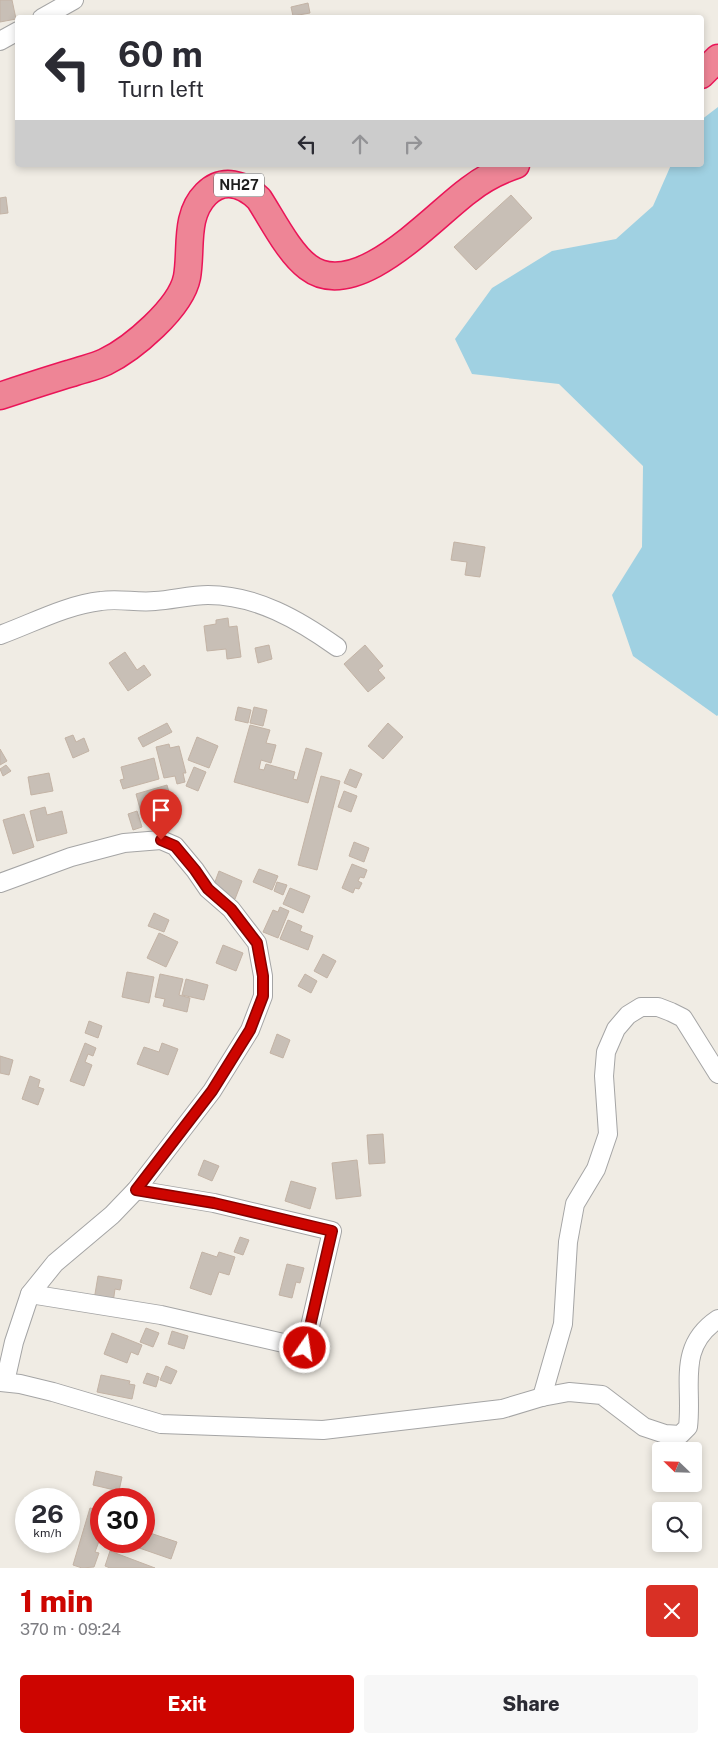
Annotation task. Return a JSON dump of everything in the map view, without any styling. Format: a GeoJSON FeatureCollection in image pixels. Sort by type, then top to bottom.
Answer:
{"type":"FeatureCollection","features":[{"type":"Feature","properties":{"kind":"highway"},"geometry":{"type":"LineString","coordinates":[[704,72],[718,58]]}},
{"type":"Feature","properties":{"kind":"highway","name":"NH27"},"geometry":{"type":"LineString","coordinates":[[0,396],[104,362],[132,345],[168,312],[174,306],[187,280],[190,257],[190,232],[194,213],[206,193],[216,186],[234,184],[244,187],[259,199],[294,254],[306,266],[317,273],[330,277],[341,277],[354,274],[392,254],[468,190],[487,177],[511,167]]}},
{"type":"Feature","properties":{"kind":"street"},"geometry":{"type":"LineString","coordinates":[[47,15],[74,0]]}},
{"type":"Feature","properties":{"kind":"street"},"geometry":{"type":"LineString","coordinates":[[0,41],[15,33]]}},
{"type":"Feature","properties":{"kind":"street"},"geometry":{"type":"LineString","coordinates":[[0,634],[68,608],[102,600],[150,602],[207,595],[239,597],[274,609],[316,632],[337,647]]}},
{"type":"Feature","properties":{"kind":"street"},"geometry":{"type":"LineString","coordinates":[[0,882],[71,857],[115,845],[161,840],[175,846],[208,889],[231,909],[257,943],[263,976],[263,996],[250,1030],[212,1091],[136,1190],[112,1215],[55,1263],[30,1294],[3,1382],[53,1392],[161,1424],[323,1430],[502,1410],[542,1397],[569,1392],[602,1395],[644,1427],[665,1434],[680,1435],[688,1427],[689,1357],[696,1343],[711,1324],[718,1319]]}},
{"type":"Feature","properties":{"kind":"street"},"geometry":{"type":"LineString","coordinates":[[542,1397],[563,1324],[568,1242],[575,1204],[596,1169],[608,1134],[604,1076],[606,1052],[616,1029],[628,1015],[641,1007],[658,1007],[671,1012],[683,1018],[718,1074]]}},
{"type":"Feature","properties":{"kind":"street"},"geometry":{"type":"LineString","coordinates":[[30,1294],[161,1315],[305,1348],[332,1231],[214,1203],[136,1190]]}},
{"type":"Feature","properties":{"kind":"water"},"geometry":{"type":"Polygon","coordinates":[[[718,107],[717,716],[633,656],[612,595],[642,547],[643,466],[559,384],[472,374],[455,339],[492,288],[552,251],[616,239],[653,206],[670,167],[704,167],[704,118],[718,107]]]}},
{"type":"Feature","properties":{"kind":"building"},"geometry":{"type":"Polygon","coordinates":[[[0,0],[12,0],[15,19],[0,22],[0,0]]]}},
{"type":"Feature","properties":{"kind":"building"},"geometry":{"type":"Polygon","coordinates":[[[308,3],[310,13],[293,15],[291,7],[308,3]]]}},
{"type":"Feature","properties":{"kind":"building"},"geometry":{"type":"Polygon","coordinates":[[[511,195],[532,218],[476,270],[454,247],[511,195]]]}},
{"type":"Feature","properties":{"kind":"building"},"geometry":{"type":"Polygon","coordinates":[[[6,197],[8,213],[0,214],[0,198],[6,197]]]}},
{"type":"Feature","properties":{"kind":"building"},"geometry":{"type":"Polygon","coordinates":[[[454,542],[485,547],[480,577],[465,575],[467,562],[451,560],[454,542]]]}},
{"type":"Feature","properties":{"kind":"building"},"geometry":{"type":"Polygon","coordinates":[[[228,618],[229,627],[237,626],[241,657],[227,659],[226,649],[207,651],[204,626],[216,624],[216,620],[228,618]]]}},
{"type":"Feature","properties":{"kind":"building"},"geometry":{"type":"Polygon","coordinates":[[[269,645],[272,659],[258,663],[255,648],[269,645]]]}},
{"type":"Feature","properties":{"kind":"building"},"geometry":{"type":"Polygon","coordinates":[[[365,645],[383,666],[378,670],[385,678],[368,692],[344,664],[365,645]]]}},
{"type":"Feature","properties":{"kind":"building"},"geometry":{"type":"Polygon","coordinates":[[[125,652],[137,670],[144,665],[151,675],[128,691],[109,663],[125,652]]]}},
{"type":"Feature","properties":{"kind":"building"},"geometry":{"type":"Polygon","coordinates":[[[238,707],[251,710],[248,723],[235,720],[238,707]]]}},
{"type":"Feature","properties":{"kind":"building"},"geometry":{"type":"Polygon","coordinates":[[[254,707],[267,710],[263,726],[250,723],[254,707]]]}},
{"type":"Feature","properties":{"kind":"building"},"geometry":{"type":"Polygon","coordinates":[[[167,723],[172,732],[143,747],[138,738],[167,723]]]}},
{"type":"Feature","properties":{"kind":"building"},"geometry":{"type":"Polygon","coordinates":[[[388,723],[403,737],[383,759],[368,746],[388,723]]]}},
{"type":"Feature","properties":{"kind":"building"},"geometry":{"type":"Polygon","coordinates":[[[250,725],[270,730],[266,743],[276,745],[271,763],[261,760],[259,769],[264,770],[266,764],[295,772],[293,779],[297,780],[306,748],[322,753],[308,803],[234,782],[250,725]]]}},
{"type":"Feature","properties":{"kind":"building"},"geometry":{"type":"Polygon","coordinates":[[[73,735],[76,742],[84,738],[89,751],[73,758],[65,738],[73,735]]]}},
{"type":"Feature","properties":{"kind":"building"},"geometry":{"type":"Polygon","coordinates":[[[197,737],[218,746],[209,768],[188,760],[197,737]]]}},
{"type":"Feature","properties":{"kind":"building"},"geometry":{"type":"Polygon","coordinates":[[[169,744],[170,748],[179,746],[186,773],[183,773],[185,782],[177,784],[175,776],[164,778],[156,747],[169,744]]]}},
{"type":"Feature","properties":{"kind":"building"},"geometry":{"type":"Polygon","coordinates":[[[0,749],[7,761],[0,765],[0,749]]]}},
{"type":"Feature","properties":{"kind":"building"},"geometry":{"type":"Polygon","coordinates":[[[154,758],[159,779],[123,789],[120,780],[124,779],[121,767],[154,758]]]}},
{"type":"Feature","properties":{"kind":"building"},"geometry":{"type":"Polygon","coordinates":[[[6,765],[11,771],[3,776],[0,769],[6,765]]]}},
{"type":"Feature","properties":{"kind":"building"},"geometry":{"type":"Polygon","coordinates":[[[194,767],[206,772],[198,791],[186,786],[194,767]]]}},
{"type":"Feature","properties":{"kind":"building"},"geometry":{"type":"Polygon","coordinates":[[[350,769],[362,774],[356,788],[344,783],[350,769]]]}},
{"type":"Feature","properties":{"kind":"building"},"geometry":{"type":"Polygon","coordinates":[[[49,773],[53,791],[31,795],[28,777],[49,773]]]}},
{"type":"Feature","properties":{"kind":"building"},"geometry":{"type":"Polygon","coordinates":[[[321,776],[340,781],[317,870],[298,865],[321,776]]]}},
{"type":"Feature","properties":{"kind":"building"},"geometry":{"type":"Polygon","coordinates":[[[167,785],[173,807],[160,811],[162,817],[151,820],[149,814],[142,816],[136,794],[167,785]]]}},
{"type":"Feature","properties":{"kind":"building"},"geometry":{"type":"Polygon","coordinates":[[[344,791],[357,796],[351,812],[338,807],[344,791]]]}},
{"type":"Feature","properties":{"kind":"building"},"geometry":{"type":"Polygon","coordinates":[[[45,807],[47,815],[62,811],[67,833],[37,841],[30,811],[45,807]]]}},
{"type":"Feature","properties":{"kind":"building"},"geometry":{"type":"Polygon","coordinates":[[[137,811],[142,827],[133,830],[128,814],[137,811]]]}},
{"type":"Feature","properties":{"kind":"building"},"geometry":{"type":"Polygon","coordinates":[[[24,814],[34,847],[13,854],[3,820],[24,814]]]}},
{"type":"Feature","properties":{"kind":"building"},"geometry":{"type":"Polygon","coordinates":[[[354,842],[369,848],[364,862],[349,856],[354,842]]]}},
{"type":"Feature","properties":{"kind":"building"},"geometry":{"type":"Polygon","coordinates":[[[352,864],[367,870],[364,878],[360,877],[358,881],[362,883],[359,889],[355,888],[353,893],[342,888],[352,864]]]}},
{"type":"Feature","properties":{"kind":"building"},"geometry":{"type":"Polygon","coordinates":[[[259,869],[278,876],[272,890],[253,882],[259,869]]]}},
{"type":"Feature","properties":{"kind":"building"},"geometry":{"type":"Polygon","coordinates":[[[219,871],[242,881],[235,899],[212,890],[219,871]]]}},
{"type":"Feature","properties":{"kind":"building"},"geometry":{"type":"Polygon","coordinates":[[[277,882],[287,885],[283,895],[274,891],[277,882]]]}},
{"type":"Feature","properties":{"kind":"building"},"geometry":{"type":"Polygon","coordinates":[[[290,888],[310,896],[303,913],[283,904],[290,888]]]}},
{"type":"Feature","properties":{"kind":"building"},"geometry":{"type":"Polygon","coordinates":[[[280,907],[289,911],[278,938],[263,932],[273,910],[278,912],[280,907]]]}},
{"type":"Feature","properties":{"kind":"building"},"geometry":{"type":"Polygon","coordinates":[[[154,913],[169,920],[164,932],[148,926],[154,913]]]}},
{"type":"Feature","properties":{"kind":"building"},"geometry":{"type":"Polygon","coordinates":[[[288,920],[302,926],[300,931],[313,936],[308,950],[280,939],[288,920]]]}},
{"type":"Feature","properties":{"kind":"building"},"geometry":{"type":"Polygon","coordinates":[[[159,933],[178,942],[166,967],[147,958],[159,933]]]}},
{"type":"Feature","properties":{"kind":"building"},"geometry":{"type":"Polygon","coordinates":[[[223,945],[243,953],[236,971],[216,963],[223,945]]]}},
{"type":"Feature","properties":{"kind":"building"},"geometry":{"type":"Polygon","coordinates":[[[323,954],[336,961],[327,978],[314,971],[323,954]]]}},
{"type":"Feature","properties":{"kind":"building"},"geometry":{"type":"Polygon","coordinates":[[[127,972],[154,977],[149,1003],[122,997],[127,972]]]}},
{"type":"Feature","properties":{"kind":"building"},"geometry":{"type":"Polygon","coordinates":[[[160,974],[183,979],[179,995],[190,998],[187,1012],[163,1006],[165,999],[155,997],[160,974]]]}},
{"type":"Feature","properties":{"kind":"building"},"geometry":{"type":"Polygon","coordinates":[[[305,974],[317,981],[311,993],[298,986],[305,974]]]}},
{"type":"Feature","properties":{"kind":"building"},"geometry":{"type":"Polygon","coordinates":[[[186,979],[208,985],[204,1000],[182,995],[186,979]]]}},
{"type":"Feature","properties":{"kind":"building"},"geometry":{"type":"Polygon","coordinates":[[[89,1021],[102,1026],[98,1038],[85,1033],[89,1021]]]}},
{"type":"Feature","properties":{"kind":"building"},"geometry":{"type":"Polygon","coordinates":[[[277,1034],[290,1040],[283,1058],[270,1053],[277,1034]]]}},
{"type":"Feature","properties":{"kind":"building"},"geometry":{"type":"Polygon","coordinates":[[[85,1043],[96,1048],[93,1056],[88,1054],[85,1062],[92,1065],[84,1086],[70,1081],[85,1043]]]}},
{"type":"Feature","properties":{"kind":"building"},"geometry":{"type":"Polygon","coordinates":[[[162,1043],[178,1049],[168,1075],[137,1064],[144,1047],[159,1052],[162,1043]]]}},
{"type":"Feature","properties":{"kind":"building"},"geometry":{"type":"Polygon","coordinates":[[[0,1056],[13,1060],[9,1075],[0,1073],[0,1056]]]}},
{"type":"Feature","properties":{"kind":"building"},"geometry":{"type":"Polygon","coordinates":[[[30,1076],[40,1080],[38,1087],[44,1089],[38,1105],[22,1099],[30,1076]]]}},
{"type":"Feature","properties":{"kind":"building"},"geometry":{"type":"Polygon","coordinates":[[[383,1134],[385,1163],[369,1164],[367,1135],[383,1134]]]}},
{"type":"Feature","properties":{"kind":"building"},"geometry":{"type":"Polygon","coordinates":[[[204,1160],[219,1166],[212,1181],[198,1175],[204,1160]]]}},
{"type":"Feature","properties":{"kind":"building"},"geometry":{"type":"Polygon","coordinates":[[[357,1160],[361,1196],[336,1199],[332,1163],[357,1160]]]}},
{"type":"Feature","properties":{"kind":"building"},"geometry":{"type":"Polygon","coordinates":[[[291,1181],[316,1188],[310,1209],[285,1201],[291,1181]]]}},
{"type":"Feature","properties":{"kind":"building"},"geometry":{"type":"Polygon","coordinates":[[[240,1237],[249,1240],[243,1255],[234,1252],[240,1237]]]}},
{"type":"Feature","properties":{"kind":"building"},"geometry":{"type":"Polygon","coordinates":[[[202,1252],[217,1257],[219,1252],[235,1257],[229,1275],[219,1272],[211,1295],[190,1288],[202,1252]]]}},
{"type":"Feature","properties":{"kind":"building"},"geometry":{"type":"Polygon","coordinates":[[[287,1264],[304,1268],[300,1283],[296,1282],[292,1298],[279,1295],[287,1264]]]}},
{"type":"Feature","properties":{"kind":"building"},"geometry":{"type":"Polygon","coordinates":[[[98,1276],[122,1280],[120,1290],[115,1289],[113,1303],[94,1300],[98,1276]]]}},
{"type":"Feature","properties":{"kind":"building"},"geometry":{"type":"Polygon","coordinates":[[[146,1328],[159,1333],[153,1347],[140,1342],[146,1328]]]}},
{"type":"Feature","properties":{"kind":"building"},"geometry":{"type":"Polygon","coordinates":[[[172,1331],[188,1336],[184,1349],[168,1344],[172,1331]]]}},
{"type":"Feature","properties":{"kind":"building"},"geometry":{"type":"Polygon","coordinates":[[[112,1333],[142,1345],[138,1355],[131,1352],[127,1363],[104,1354],[112,1333]]]}},
{"type":"Feature","properties":{"kind":"building"},"geometry":{"type":"Polygon","coordinates":[[[166,1366],[177,1371],[171,1384],[160,1380],[166,1366]]]}},
{"type":"Feature","properties":{"kind":"building"},"geometry":{"type":"Polygon","coordinates":[[[147,1373],[159,1377],[156,1387],[143,1383],[147,1373]]]}},
{"type":"Feature","properties":{"kind":"building"},"geometry":{"type":"Polygon","coordinates":[[[101,1375],[130,1381],[129,1384],[135,1385],[132,1399],[97,1392],[101,1375]]]}},
{"type":"Feature","properties":{"kind":"building"},"geometry":{"type":"Polygon","coordinates":[[[96,1471],[122,1477],[120,1488],[106,1488],[93,1485],[96,1471]]]}},
{"type":"Feature","properties":{"kind":"building"},"geometry":{"type":"Polygon","coordinates":[[[90,1508],[90,1553],[99,1553],[94,1567],[82,1568],[73,1565],[77,1553],[80,1553],[80,1542],[90,1508]]]}},
{"type":"Feature","properties":{"kind":"building"},"geometry":{"type":"Polygon","coordinates":[[[155,1535],[177,1542],[171,1559],[154,1553],[155,1535]]]}},
{"type":"Feature","properties":{"kind":"building"},"geometry":{"type":"Polygon","coordinates":[[[109,1553],[115,1553],[155,1568],[110,1568],[105,1566],[109,1553]]]}},
{"type":"Feature","properties":{"kind":"route"},"geometry":{"type":"LineString","coordinates":[[161,840],[175,846],[208,889],[231,909],[257,943],[263,976],[263,996],[250,1030],[212,1091],[136,1190],[214,1203],[332,1231],[305,1348]]}}]}
